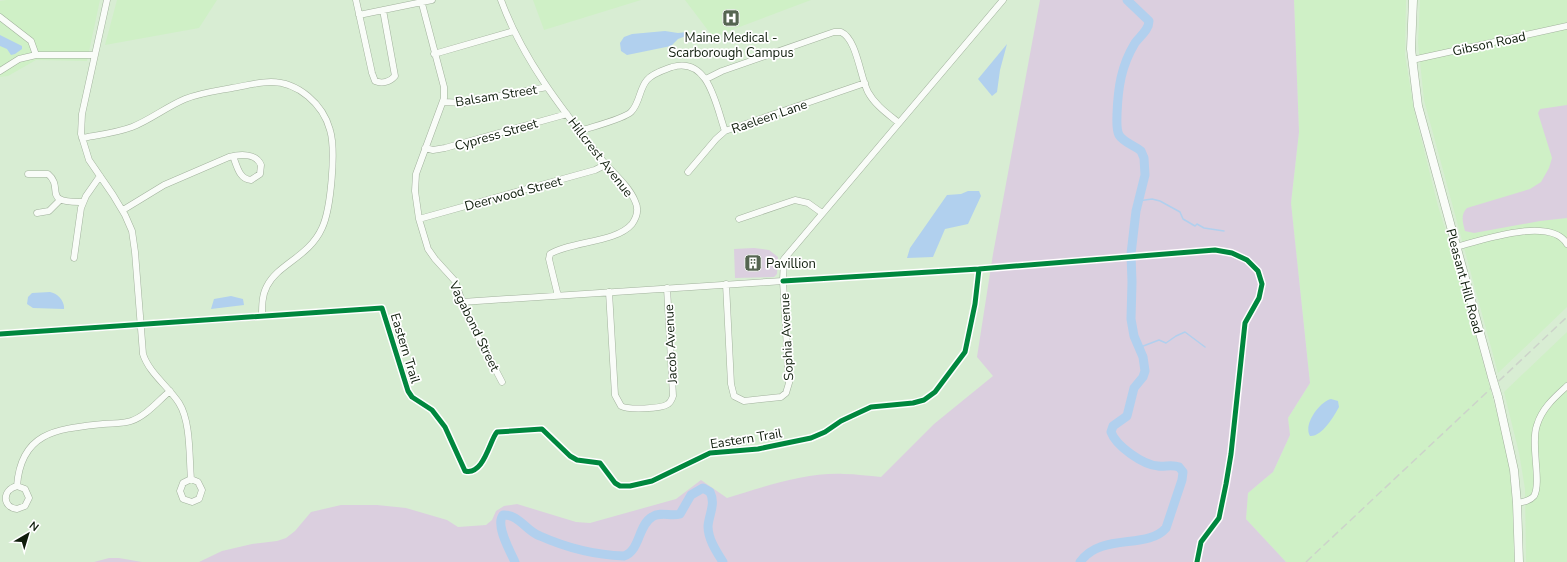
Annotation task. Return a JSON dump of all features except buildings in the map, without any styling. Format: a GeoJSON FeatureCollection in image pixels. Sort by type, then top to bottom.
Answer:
{"type":"FeatureCollection","features":[{"type":"Feature","properties":{"kind":"street"},"geometry":{"type":"LineString","coordinates":[[107,0],[82,114],[82,138],[87,156],[123,210],[134,240],[141,346],[145,361],[180,404],[185,418],[191,479]]}},
{"type":"Feature","properties":{"kind":"street"},"geometry":{"type":"LineString","coordinates":[[356,0],[374,79],[377,82],[392,80],[395,76],[382,10]]}},
{"type":"Feature","properties":{"kind":"street"},"geometry":{"type":"LineString","coordinates":[[360,15],[432,0]]}},
{"type":"Feature","properties":{"kind":"street","name":"Hillcrest Avenue"},"geometry":{"type":"LineString","coordinates":[[501,0],[514,31],[547,87],[606,165],[633,197],[637,208],[636,218],[629,227],[620,232],[550,254],[549,259],[558,296]]}},
{"type":"Feature","properties":{"kind":"street"},"geometry":{"type":"LineString","coordinates":[[462,302],[783,281],[782,263],[786,255],[1003,0]]}},
{"type":"Feature","properties":{"kind":"street","name":"Pleasant Hill Road"},"geometry":{"type":"LineString","coordinates":[[1413,0],[1411,31],[1412,60],[1418,106],[1498,397],[1511,452],[1517,503],[1519,562]]}},
{"type":"Feature","properties":{"kind":"street","name":"Vagabond Street"},"geometry":{"type":"LineString","coordinates":[[422,1],[434,54],[444,87],[444,102],[417,169],[414,184],[419,219],[431,254],[452,277],[462,302],[502,382]]}},
{"type":"Feature","properties":{"kind":"street"},"geometry":{"type":"LineString","coordinates":[[0,17],[31,40],[36,55]]}},
{"type":"Feature","properties":{"kind":"street","name":"Gibson Road"},"geometry":{"type":"LineString","coordinates":[[1412,60],[1567,26]]}},
{"type":"Feature","properties":{"kind":"street"},"geometry":{"type":"LineString","coordinates":[[434,54],[514,31]]}},
{"type":"Feature","properties":{"kind":"street"},"geometry":{"type":"LineString","coordinates":[[706,79],[722,70],[838,31],[845,34],[850,40],[869,94],[899,123]]}},
{"type":"Feature","properties":{"kind":"street"},"geometry":{"type":"LineString","coordinates":[[0,71],[19,59],[36,55],[95,55]]}},
{"type":"Feature","properties":{"kind":"street"},"geometry":{"type":"LineString","coordinates":[[580,131],[630,113],[637,104],[647,80],[662,71],[683,66],[694,69],[706,79],[725,131]]}},
{"type":"Feature","properties":{"kind":"street"},"geometry":{"type":"LineString","coordinates":[[82,138],[130,128],[175,103],[196,95],[258,83],[271,82],[287,85],[299,90],[313,100],[325,116],[332,136],[332,158],[326,216],[320,233],[312,244],[269,283],[263,298],[262,316]]}},
{"type":"Feature","properties":{"kind":"street","name":"Raeleen Lane"},"geometry":{"type":"LineString","coordinates":[[688,172],[716,139],[725,131],[865,83]]}},
{"type":"Feature","properties":{"kind":"street","name":"Balsam Street"},"geometry":{"type":"LineString","coordinates":[[444,102],[464,103],[547,87]]}},
{"type":"Feature","properties":{"kind":"street","name":"Cypress Street"},"geometry":{"type":"LineString","coordinates":[[425,148],[436,150],[445,148],[567,114]]}},
{"type":"Feature","properties":{"kind":"street"},"geometry":{"type":"LineString","coordinates":[[123,210],[164,185],[233,156],[244,155],[255,158],[261,165],[260,174],[251,180],[244,178],[239,172],[233,156]]}},
{"type":"Feature","properties":{"kind":"street","name":"Deerwood Street"},"geometry":{"type":"LineString","coordinates":[[419,219],[595,170],[606,165]]}},
{"type":"Feature","properties":{"kind":"street"},"geometry":{"type":"LineString","coordinates":[[28,174],[43,173],[50,176],[55,194],[60,200],[67,202],[83,202]]}},
{"type":"Feature","properties":{"kind":"street"},"geometry":{"type":"LineString","coordinates":[[74,258],[80,213],[83,202],[100,176]]}},
{"type":"Feature","properties":{"kind":"street"},"geometry":{"type":"LineString","coordinates":[[37,213],[49,211],[60,200]]}},
{"type":"Feature","properties":{"kind":"street"},"geometry":{"type":"LineString","coordinates":[[739,219],[795,200],[808,203],[822,213]]}},
{"type":"Feature","properties":{"kind":"street"},"geometry":{"type":"LineString","coordinates":[[1456,247],[1539,230],[1558,234],[1567,244]]}},
{"type":"Feature","properties":{"kind":"street","name":"Sophia Avenue"},"geometry":{"type":"LineString","coordinates":[[726,284],[732,390],[734,396],[744,401],[777,398],[784,395],[787,391],[789,378],[783,281]]}},
{"type":"Feature","properties":{"kind":"street","name":"Jacob Avenue"},"geometry":{"type":"LineString","coordinates":[[608,292],[615,395],[621,406],[631,408],[665,405],[672,399],[667,288]]}},
{"type":"Feature","properties":{"kind":"street"},"geometry":{"type":"LineString","coordinates":[[0,334],[280,315]]}},
{"type":"Feature","properties":{"kind":"street"},"geometry":{"type":"LineString","coordinates":[[1517,503],[1528,500],[1535,491],[1534,439],[1538,421],[1547,406],[1567,386]]}},
{"type":"Feature","properties":{"kind":"street"},"geometry":{"type":"LineString","coordinates":[[16,486],[20,469],[27,453],[46,435],[67,428],[131,421],[170,391]]}},
{"type":"Feature","properties":{"kind":"shaded area"},"geometry":{"type":"Polygon","coordinates":[[[100,0],[87,61],[36,60],[8,76],[0,77],[0,1],[100,0]]]}},
{"type":"Feature","properties":{"kind":"shaded area"},"geometry":{"type":"Polygon","coordinates":[[[117,0],[217,0],[199,28],[105,45],[117,0]]]}},
{"type":"Feature","properties":{"kind":"shaded area"},"geometry":{"type":"Polygon","coordinates":[[[533,0],[641,0],[544,30],[533,0]]]}},
{"type":"Feature","properties":{"kind":"shaded area","name":"Maine Medical - Scarborough Campus"},"geometry":{"type":"Polygon","coordinates":[[[685,0],[811,0],[713,37],[685,0]]]}},
{"type":"Feature","properties":{"kind":"shaded area"},"geometry":{"type":"Polygon","coordinates":[[[1040,0],[1294,0],[1299,132],[1291,203],[1310,383],[1288,418],[1290,435],[1273,472],[1248,493],[1246,519],[1286,562],[199,562],[222,551],[286,538],[295,531],[311,512],[341,505],[377,505],[406,508],[447,520],[458,527],[486,525],[492,520],[496,511],[504,506],[517,504],[576,522],[590,523],[676,499],[701,480],[727,498],[785,481],[815,475],[849,474],[881,477],[934,424],[993,376],[977,357],[993,254],[1040,0]]]}},
{"type":"Feature","properties":{"kind":"shaded area"},"geometry":{"type":"Polygon","coordinates":[[[1294,0],[1406,0],[1405,55],[1414,110],[1438,206],[1459,273],[1508,455],[1513,508],[1514,562],[1286,562],[1246,519],[1248,493],[1273,472],[1290,435],[1288,418],[1310,383],[1291,203],[1299,132],[1294,0]]]}},
{"type":"Feature","properties":{"kind":"shaded area"},"geometry":{"type":"Polygon","coordinates":[[[1420,0],[1567,0],[1567,307],[1498,373],[1424,100],[1418,43],[1420,0]]]}},
{"type":"Feature","properties":{"kind":"shaded area"},"geometry":{"type":"Polygon","coordinates":[[[1567,105],[1567,218],[1540,221],[1474,233],[1465,231],[1463,213],[1467,208],[1530,189],[1541,182],[1549,168],[1552,158],[1538,113],[1540,109],[1567,105]]]}},
{"type":"Feature","properties":{"kind":"shaded area"},"geometry":{"type":"Polygon","coordinates":[[[754,248],[769,250],[778,257],[777,274],[774,277],[735,278],[734,249],[754,248]]]}},
{"type":"Feature","properties":{"kind":"shaded area"},"geometry":{"type":"Polygon","coordinates":[[[1567,332],[1567,562],[1526,562],[1525,489],[1519,453],[1504,392],[1567,332]]]}},
{"type":"Feature","properties":{"kind":"shaded area"},"geometry":{"type":"Polygon","coordinates":[[[109,558],[119,558],[142,562],[94,562],[109,558]]]}},
{"type":"Feature","properties":{"kind":"water"},"geometry":{"type":"Polygon","coordinates":[[[665,31],[678,33],[686,32],[688,34],[678,39],[671,46],[627,55],[621,51],[620,43],[624,37],[632,34],[665,31]]]}},
{"type":"Feature","properties":{"kind":"water"},"geometry":{"type":"Polygon","coordinates":[[[0,35],[22,46],[22,49],[11,55],[7,49],[0,46],[0,35]]]}},
{"type":"Feature","properties":{"kind":"water"},"geometry":{"type":"Polygon","coordinates":[[[1007,44],[1000,70],[997,92],[992,96],[978,79],[1007,44]]]}},
{"type":"Feature","properties":{"kind":"water"},"geometry":{"type":"Polygon","coordinates":[[[968,191],[979,191],[981,196],[968,224],[945,229],[933,257],[907,258],[910,248],[947,195],[961,194],[968,191]]]}},
{"type":"Feature","properties":{"kind":"water"},"geometry":{"type":"Polygon","coordinates":[[[50,292],[60,298],[64,309],[33,308],[27,304],[28,297],[32,293],[50,292]]]}},
{"type":"Feature","properties":{"kind":"water"},"geometry":{"type":"Polygon","coordinates":[[[231,296],[243,299],[244,305],[211,309],[214,299],[231,296]]]}},
{"type":"Feature","properties":{"kind":"water"},"geometry":{"type":"Polygon","coordinates":[[[1331,399],[1338,401],[1339,407],[1337,411],[1323,430],[1310,436],[1308,431],[1313,414],[1322,404],[1331,399]]]}},
{"type":"Feature","properties":{"kind":"waterway"},"geometry":{"type":"LineString","coordinates":[[1080,562],[1089,553],[1100,547],[1136,541],[1158,535],[1166,528],[1182,480],[1183,472],[1176,466],[1152,465],[1145,462],[1124,449],[1111,432],[1113,426],[1127,416],[1134,388],[1143,377],[1145,371],[1143,357],[1134,336],[1131,319],[1131,254],[1136,211],[1145,175],[1144,158],[1141,151],[1126,142],[1119,135],[1117,122],[1118,95],[1123,69],[1130,52],[1135,43],[1146,30],[1149,21],[1127,0]]}},
{"type":"Feature","properties":{"kind":"waterway"},"geometry":{"type":"LineString","coordinates":[[1138,201],[1152,199],[1160,201],[1180,212],[1183,219],[1195,226],[1197,224],[1204,228],[1224,231]]}},
{"type":"Feature","properties":{"kind":"waterway"},"geometry":{"type":"LineString","coordinates":[[1138,348],[1159,340],[1166,343],[1185,332],[1205,347]]}},
{"type":"Feature","properties":{"kind":"waterway"},"geometry":{"type":"LineString","coordinates":[[515,562],[502,531],[501,519],[503,515],[514,517],[535,534],[560,544],[581,550],[624,556],[633,549],[647,521],[659,514],[680,514],[691,495],[703,488],[710,492],[712,496],[712,509],[708,526],[709,536],[723,562]]}},
{"type":"Feature","properties":{"kind":"railway"},"geometry":{"type":"LineString","coordinates":[[1306,562],[1567,317]]}},
{"type":"Feature","properties":{"kind":"cycle path"},"geometry":{"type":"LineString","coordinates":[[783,281],[979,269],[1215,250],[1232,253],[1247,260],[1258,271],[1262,284],[1259,298],[1245,323],[1231,454],[1219,518],[1201,542],[1197,562]]}},
{"type":"Feature","properties":{"kind":"cycle path","name":"Eastern Trail"},"geometry":{"type":"LineString","coordinates":[[0,334],[382,308],[408,391],[412,397],[432,410],[445,427],[465,471],[472,471],[482,463],[497,432],[542,429],[570,456],[577,460],[600,463],[615,483],[620,486],[630,486],[652,481],[710,453],[758,449],[811,438],[825,432],[841,421],[871,407],[913,403],[924,400],[935,392],[965,352],[975,304],[979,269]]}},
{"type":"Feature","properties":{"kind":"place","name":"Maine Medical - Scarborough Campus"},"geometry":{"type":"Point","coordinates":[731,18]}},
{"type":"Feature","properties":{"kind":"place","name":"Pavillion"},"geometry":{"type":"Point","coordinates":[753,263]}}]}
